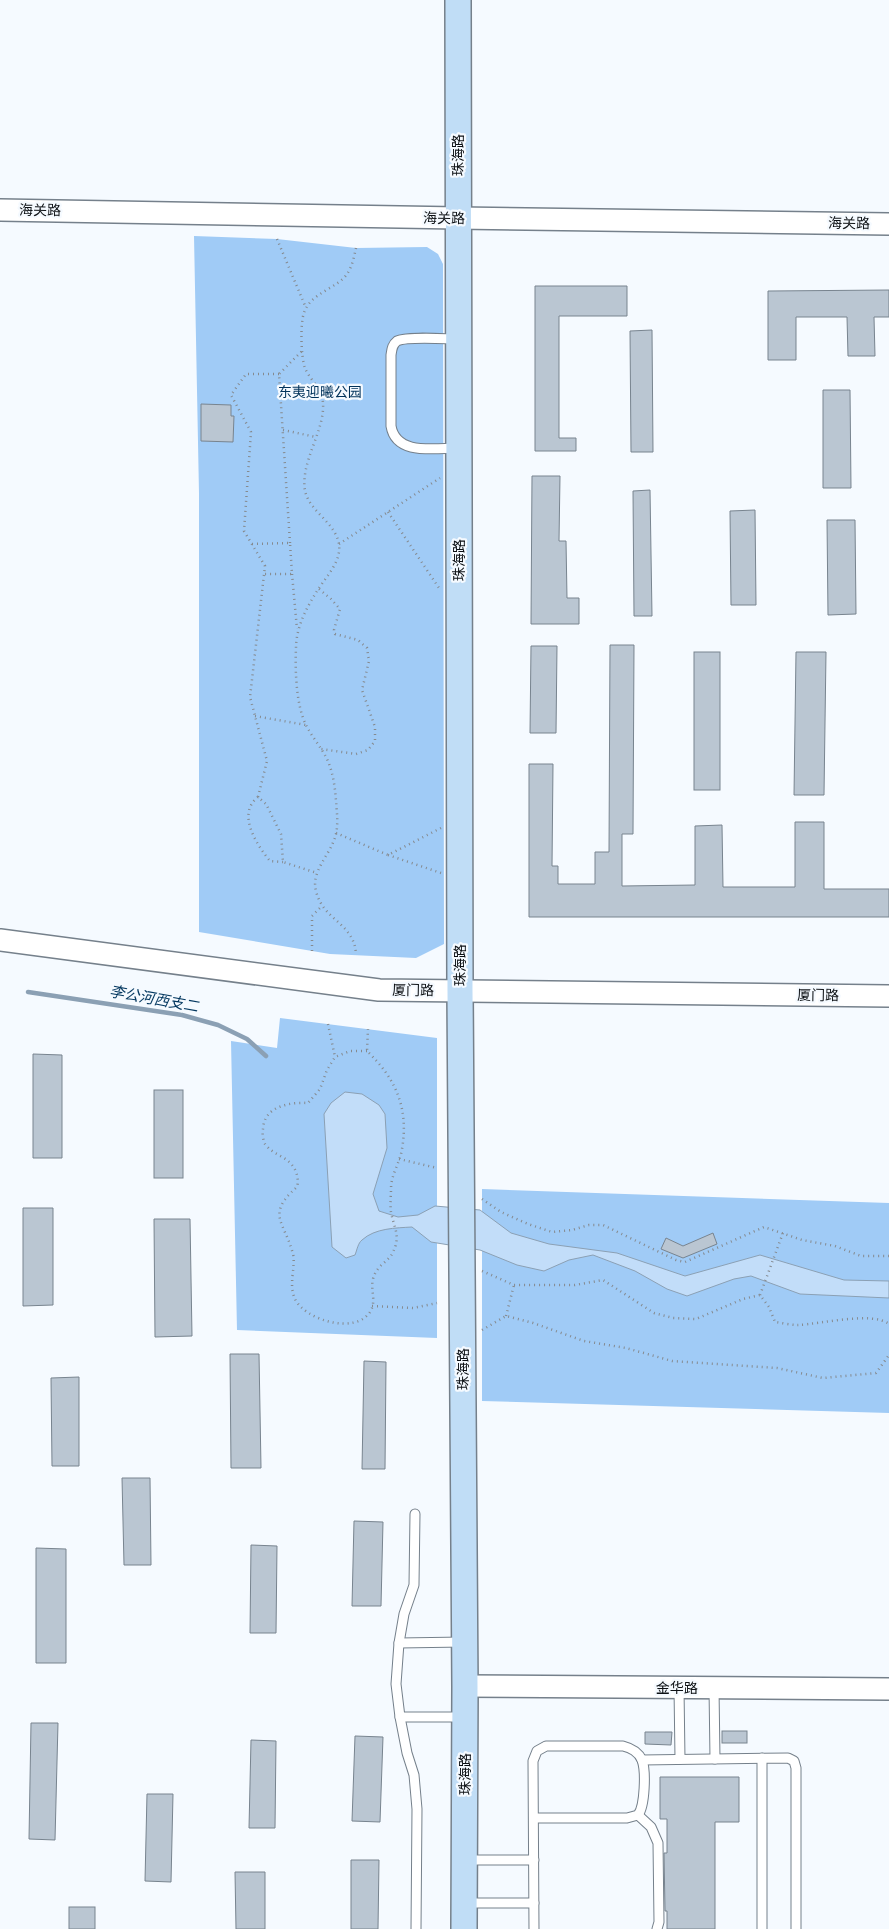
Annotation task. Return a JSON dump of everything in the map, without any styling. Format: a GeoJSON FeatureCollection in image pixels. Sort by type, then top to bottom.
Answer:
{"type":"FeatureCollection","features":[{"type":"Feature","properties":{"kind":"main road","name":"珠海路"},"geometry":{"type":"LineString","coordinates":[[458,0],[460,991],[471,1200],[472,1264],[465,1642],[464,1929]]}},
{"type":"Feature","properties":{"kind":"street","name":"海关路"},"geometry":{"type":"LineString","coordinates":[[0,210],[889,224]]}},
{"type":"Feature","properties":{"kind":"street","name":"厦门路"},"geometry":{"type":"LineString","coordinates":[[0,940],[379,990],[889,996]]}},
{"type":"Feature","properties":{"kind":"street","name":"金华路"},"geometry":{"type":"LineString","coordinates":[[465,1686],[889,1689]]}},
{"type":"Feature","properties":{"kind":"lane"},"geometry":{"type":"LineString","coordinates":[[459,339],[405,339],[397,342],[392,347],[391,426],[392,433],[396,439],[411,448],[459,448]]}},
{"type":"Feature","properties":{"kind":"lane"},"geometry":{"type":"LineString","coordinates":[[415,1514],[414,1585],[404,1614],[399,1643],[396,1684],[407,1753],[414,1774],[417,1809],[416,1929]]}},
{"type":"Feature","properties":{"kind":"lane"},"geometry":{"type":"LineString","coordinates":[[399,1643],[465,1642]]}},
{"type":"Feature","properties":{"kind":"lane"},"geometry":{"type":"LineString","coordinates":[[679,1688],[680,1759]]}},
{"type":"Feature","properties":{"kind":"lane"},"geometry":{"type":"LineString","coordinates":[[714,1688],[715,1759]]}},
{"type":"Feature","properties":{"kind":"lane"},"geometry":{"type":"LineString","coordinates":[[400,1717],[465,1717]]}},
{"type":"Feature","properties":{"kind":"lane"},"geometry":{"type":"LineString","coordinates":[[534,1818],[627,1818],[638,1814],[643,1804],[642,1760],[631,1748],[623,1746],[546,1746],[541,1748],[534,1756],[534,1818],[534,1929]]}},
{"type":"Feature","properties":{"kind":"lane"},"geometry":{"type":"LineString","coordinates":[[762,1758],[762,1929]]}},
{"type":"Feature","properties":{"kind":"lane"},"geometry":{"type":"LineString","coordinates":[[642,1760],[791,1759],[796,1765],[796,1929]]}},
{"type":"Feature","properties":{"kind":"lane"},"geometry":{"type":"LineString","coordinates":[[638,1814],[650,1827],[658,1843],[659,1922],[657,1929]]}},
{"type":"Feature","properties":{"kind":"lane"},"geometry":{"type":"LineString","coordinates":[[464,1860],[534,1860]]}},
{"type":"Feature","properties":{"kind":"lane"},"geometry":{"type":"LineString","coordinates":[[464,1903],[534,1903]]}},
{"type":"Feature","properties":{"kind":"path"},"geometry":{"type":"LineString","coordinates":[[277,239],[306,308]]}},
{"type":"Feature","properties":{"kind":"path"},"geometry":{"type":"LineString","coordinates":[[298,632],[319,589],[332,569],[338,555],[339,544],[335,534],[310,502],[306,493],[306,475],[323,401],[312,378],[305,369],[303,350],[304,312],[320,294],[346,276],[353,262],[356,248]]}},
{"type":"Feature","properties":{"kind":"path"},"geometry":{"type":"LineString","coordinates":[[303,350],[279,374],[246,374],[231,395],[251,432],[244,531],[265,566],[250,697],[267,762],[258,798],[251,803],[247,819],[260,849],[270,861],[283,862],[317,873]]}},
{"type":"Feature","properties":{"kind":"path"},"geometry":{"type":"LineString","coordinates":[[279,374],[292,574],[298,632],[296,647],[298,692],[306,725],[327,760],[335,784],[335,839],[314,882],[322,906],[351,935],[355,942],[356,955]]}},
{"type":"Feature","properties":{"kind":"path"},"geometry":{"type":"LineString","coordinates":[[283,430],[316,438]]}},
{"type":"Feature","properties":{"kind":"path"},"geometry":{"type":"LineString","coordinates":[[339,544],[444,476]]}},
{"type":"Feature","properties":{"kind":"path"},"geometry":{"type":"LineString","coordinates":[[388,512],[444,595]]}},
{"type":"Feature","properties":{"kind":"path"},"geometry":{"type":"LineString","coordinates":[[252,544],[290,543]]}},
{"type":"Feature","properties":{"kind":"path"},"geometry":{"type":"LineString","coordinates":[[264,574],[292,574]]}},
{"type":"Feature","properties":{"kind":"path"},"geometry":{"type":"LineString","coordinates":[[319,589],[332,599],[340,609],[334,630],[335,634],[358,640],[367,648],[369,661],[362,690],[374,727],[375,741],[368,750],[356,754],[321,749]]}},
{"type":"Feature","properties":{"kind":"path"},"geometry":{"type":"LineString","coordinates":[[255,716],[306,725]]}},
{"type":"Feature","properties":{"kind":"path"},"geometry":{"type":"LineString","coordinates":[[258,798],[266,804],[281,834],[283,862]]}},
{"type":"Feature","properties":{"kind":"path"},"geometry":{"type":"LineString","coordinates":[[388,855],[444,826]]}},
{"type":"Feature","properties":{"kind":"path"},"geometry":{"type":"LineString","coordinates":[[336,833],[388,855],[444,874]]}},
{"type":"Feature","properties":{"kind":"path"},"geometry":{"type":"LineString","coordinates":[[312,951],[312,916],[322,906]]}},
{"type":"Feature","properties":{"kind":"path"},"geometry":{"type":"LineString","coordinates":[[328,1024],[335,1058]]}},
{"type":"Feature","properties":{"kind":"path"},"geometry":{"type":"LineString","coordinates":[[367,1050],[350,1051],[335,1058],[327,1070],[320,1090],[308,1103],[277,1107],[269,1113],[264,1121],[264,1142],[273,1153],[292,1164],[298,1178],[297,1187],[288,1195],[279,1209],[280,1222],[290,1240],[294,1261],[292,1285],[294,1298],[300,1306],[313,1315],[327,1322],[342,1324],[365,1318],[371,1311],[374,1298],[372,1281],[382,1264],[392,1254],[398,1236],[391,1211],[391,1180],[402,1150],[403,1115],[397,1089],[380,1064],[367,1050],[368,1029]]}},
{"type":"Feature","properties":{"kind":"path"},"geometry":{"type":"LineString","coordinates":[[399,1159],[437,1168]]}},
{"type":"Feature","properties":{"kind":"path"},"geometry":{"type":"LineString","coordinates":[[471,1200],[552,1232],[572,1230],[589,1225],[603,1225],[676,1260],[685,1262],[764,1227],[802,1240],[835,1246],[861,1256],[889,1256]]}},
{"type":"Feature","properties":{"kind":"path"},"geometry":{"type":"LineString","coordinates":[[760,1295],[783,1233]]}},
{"type":"Feature","properties":{"kind":"path"},"geometry":{"type":"LineString","coordinates":[[472,1264],[514,1285],[575,1284],[603,1280],[654,1313],[673,1318],[696,1319],[743,1299],[760,1295]]}},
{"type":"Feature","properties":{"kind":"path"},"geometry":{"type":"LineString","coordinates":[[506,1316],[514,1285]]}},
{"type":"Feature","properties":{"kind":"path"},"geometry":{"type":"LineString","coordinates":[[760,1295],[769,1307],[775,1322],[796,1325],[859,1318],[883,1320],[889,1324]]}},
{"type":"Feature","properties":{"kind":"path"},"geometry":{"type":"LineString","coordinates":[[372,1306],[414,1308],[437,1302]]}},
{"type":"Feature","properties":{"kind":"path"},"geometry":{"type":"LineString","coordinates":[[482,1330],[506,1316],[534,1323],[584,1341],[626,1348],[672,1361],[777,1368],[823,1378],[876,1373],[889,1355]]}},
{"type":"Feature","properties":{"kind":"green space","name":"东夷迎曦公园"},"geometry":{"type":"Polygon","coordinates":[[[194,236],[277,239],[356,248],[427,247],[438,254],[443,264],[444,944],[416,958],[330,954],[199,932],[199,493],[194,236]]]}},
{"type":"Feature","properties":{"kind":"green space"},"geometry":{"type":"Polygon","coordinates":[[[280,1018],[437,1038],[437,1338],[237,1330],[231,1041],[277,1048],[280,1018]]]}},
{"type":"Feature","properties":{"kind":"green space"},"geometry":{"type":"Polygon","coordinates":[[[482,1189],[889,1203],[889,1413],[482,1401],[482,1189]]]}},
{"type":"Feature","properties":{"kind":"shaded area"},"geometry":{"type":"Polygon","coordinates":[[[345,1092],[362,1094],[379,1105],[385,1114],[387,1148],[373,1194],[379,1211],[398,1217],[418,1215],[435,1206],[480,1210],[511,1233],[549,1244],[617,1253],[685,1276],[760,1255],[844,1280],[889,1281],[889,1298],[800,1294],[751,1276],[734,1279],[687,1296],[667,1289],[635,1271],[593,1255],[569,1260],[544,1271],[517,1265],[480,1250],[431,1242],[412,1227],[386,1229],[373,1233],[361,1241],[355,1255],[346,1258],[332,1247],[324,1114],[331,1103],[345,1092]]]}},
{"type":"Feature","properties":{"kind":"building"},"geometry":{"type":"Polygon","coordinates":[[[535,286],[627,286],[627,316],[559,316],[559,438],[576,438],[576,451],[535,451],[535,286]]]}},
{"type":"Feature","properties":{"kind":"building"},"geometry":{"type":"Polygon","coordinates":[[[889,290],[889,317],[874,317],[875,356],[848,356],[847,317],[796,317],[796,360],[768,360],[768,291],[889,290]]]}},
{"type":"Feature","properties":{"kind":"building"},"geometry":{"type":"Polygon","coordinates":[[[652,330],[653,452],[631,452],[630,331],[652,330]]]}},
{"type":"Feature","properties":{"kind":"building"},"geometry":{"type":"Polygon","coordinates":[[[823,390],[850,390],[851,488],[823,488],[823,390]]]}},
{"type":"Feature","properties":{"kind":"building"},"geometry":{"type":"Polygon","coordinates":[[[201,404],[231,405],[231,416],[234,416],[233,442],[201,441],[201,404]]]}},
{"type":"Feature","properties":{"kind":"building"},"geometry":{"type":"Polygon","coordinates":[[[532,476],[560,476],[559,541],[566,541],[567,598],[579,598],[579,624],[531,624],[532,476]]]}},
{"type":"Feature","properties":{"kind":"building"},"geometry":{"type":"Polygon","coordinates":[[[650,490],[652,616],[634,616],[633,491],[650,490]]]}},
{"type":"Feature","properties":{"kind":"building"},"geometry":{"type":"Polygon","coordinates":[[[755,510],[756,605],[731,605],[730,511],[755,510]]]}},
{"type":"Feature","properties":{"kind":"building"},"geometry":{"type":"Polygon","coordinates":[[[827,520],[855,520],[856,614],[828,615],[827,520]]]}},
{"type":"Feature","properties":{"kind":"building"},"geometry":{"type":"Polygon","coordinates":[[[610,645],[634,645],[633,834],[622,834],[622,886],[695,885],[695,826],[722,825],[723,887],[795,887],[795,822],[824,822],[824,889],[889,889],[889,917],[529,917],[529,764],[553,764],[552,866],[558,866],[558,884],[595,884],[595,852],[609,852],[610,645]]]}},
{"type":"Feature","properties":{"kind":"building"},"geometry":{"type":"Polygon","coordinates":[[[531,646],[557,646],[556,733],[530,733],[531,646]]]}},
{"type":"Feature","properties":{"kind":"building"},"geometry":{"type":"Polygon","coordinates":[[[694,652],[720,652],[720,790],[694,790],[694,652]]]}},
{"type":"Feature","properties":{"kind":"building"},"geometry":{"type":"Polygon","coordinates":[[[796,652],[826,652],[824,795],[794,795],[796,652]]]}},
{"type":"Feature","properties":{"kind":"building"},"geometry":{"type":"Polygon","coordinates":[[[33,1054],[62,1055],[62,1158],[33,1158],[33,1054]]]}},
{"type":"Feature","properties":{"kind":"building"},"geometry":{"type":"Polygon","coordinates":[[[154,1090],[183,1090],[183,1178],[154,1178],[154,1090]]]}},
{"type":"Feature","properties":{"kind":"building"},"geometry":{"type":"Polygon","coordinates":[[[23,1208],[53,1208],[53,1305],[23,1306],[23,1208]]]}},
{"type":"Feature","properties":{"kind":"building"},"geometry":{"type":"Polygon","coordinates":[[[154,1219],[190,1219],[192,1336],[155,1337],[154,1219]]]}},
{"type":"Feature","properties":{"kind":"building"},"geometry":{"type":"Polygon","coordinates":[[[713,1233],[717,1244],[683,1258],[661,1249],[666,1238],[683,1246],[713,1233]]]}},
{"type":"Feature","properties":{"kind":"building"},"geometry":{"type":"Polygon","coordinates":[[[230,1354],[259,1354],[261,1468],[231,1468],[230,1354]]]}},
{"type":"Feature","properties":{"kind":"building"},"geometry":{"type":"Polygon","coordinates":[[[364,1361],[386,1362],[385,1469],[362,1469],[364,1361]]]}},
{"type":"Feature","properties":{"kind":"building"},"geometry":{"type":"Polygon","coordinates":[[[79,1377],[79,1466],[52,1466],[51,1378],[79,1377]]]}},
{"type":"Feature","properties":{"kind":"building"},"geometry":{"type":"Polygon","coordinates":[[[122,1478],[150,1478],[151,1565],[124,1565],[122,1478]]]}},
{"type":"Feature","properties":{"kind":"building"},"geometry":{"type":"Polygon","coordinates":[[[354,1521],[383,1522],[381,1606],[352,1606],[354,1521]]]}},
{"type":"Feature","properties":{"kind":"building"},"geometry":{"type":"Polygon","coordinates":[[[251,1545],[277,1546],[276,1633],[250,1633],[251,1545]]]}},
{"type":"Feature","properties":{"kind":"building"},"geometry":{"type":"Polygon","coordinates":[[[36,1548],[66,1549],[66,1663],[36,1663],[36,1548]]]}},
{"type":"Feature","properties":{"kind":"building"},"geometry":{"type":"Polygon","coordinates":[[[31,1723],[58,1723],[55,1840],[29,1839],[31,1723]]]}},
{"type":"Feature","properties":{"kind":"building"},"geometry":{"type":"Polygon","coordinates":[[[722,1731],[747,1731],[747,1743],[722,1743],[722,1731]]]}},
{"type":"Feature","properties":{"kind":"building"},"geometry":{"type":"Polygon","coordinates":[[[645,1732],[672,1732],[671,1745],[645,1744],[645,1732]]]}},
{"type":"Feature","properties":{"kind":"building"},"geometry":{"type":"Polygon","coordinates":[[[355,1736],[383,1737],[380,1822],[352,1821],[355,1736]]]}},
{"type":"Feature","properties":{"kind":"building"},"geometry":{"type":"Polygon","coordinates":[[[251,1740],[276,1741],[275,1828],[249,1828],[251,1740]]]}},
{"type":"Feature","properties":{"kind":"building"},"geometry":{"type":"Polygon","coordinates":[[[660,1777],[739,1777],[739,1822],[715,1822],[715,1929],[667,1929],[664,1853],[667,1853],[667,1819],[660,1819],[660,1777]]]}},
{"type":"Feature","properties":{"kind":"building"},"geometry":{"type":"Polygon","coordinates":[[[147,1794],[173,1794],[171,1882],[145,1881],[147,1794]]]}},
{"type":"Feature","properties":{"kind":"building"},"geometry":{"type":"Polygon","coordinates":[[[351,1860],[379,1860],[378,1929],[351,1929],[351,1860]]]}},
{"type":"Feature","properties":{"kind":"building"},"geometry":{"type":"Polygon","coordinates":[[[235,1872],[265,1872],[265,1929],[236,1929],[235,1872]]]}},
{"type":"Feature","properties":{"kind":"building"},"geometry":{"type":"Polygon","coordinates":[[[69,1907],[95,1907],[95,1929],[69,1929],[69,1907]]]}},
{"type":"Feature","properties":{"kind":"waterway","name":"李公河西支二"},"geometry":{"type":"LineString","coordinates":[[28,992],[182,1015],[218,1025],[247,1039],[266,1056]]}}]}
